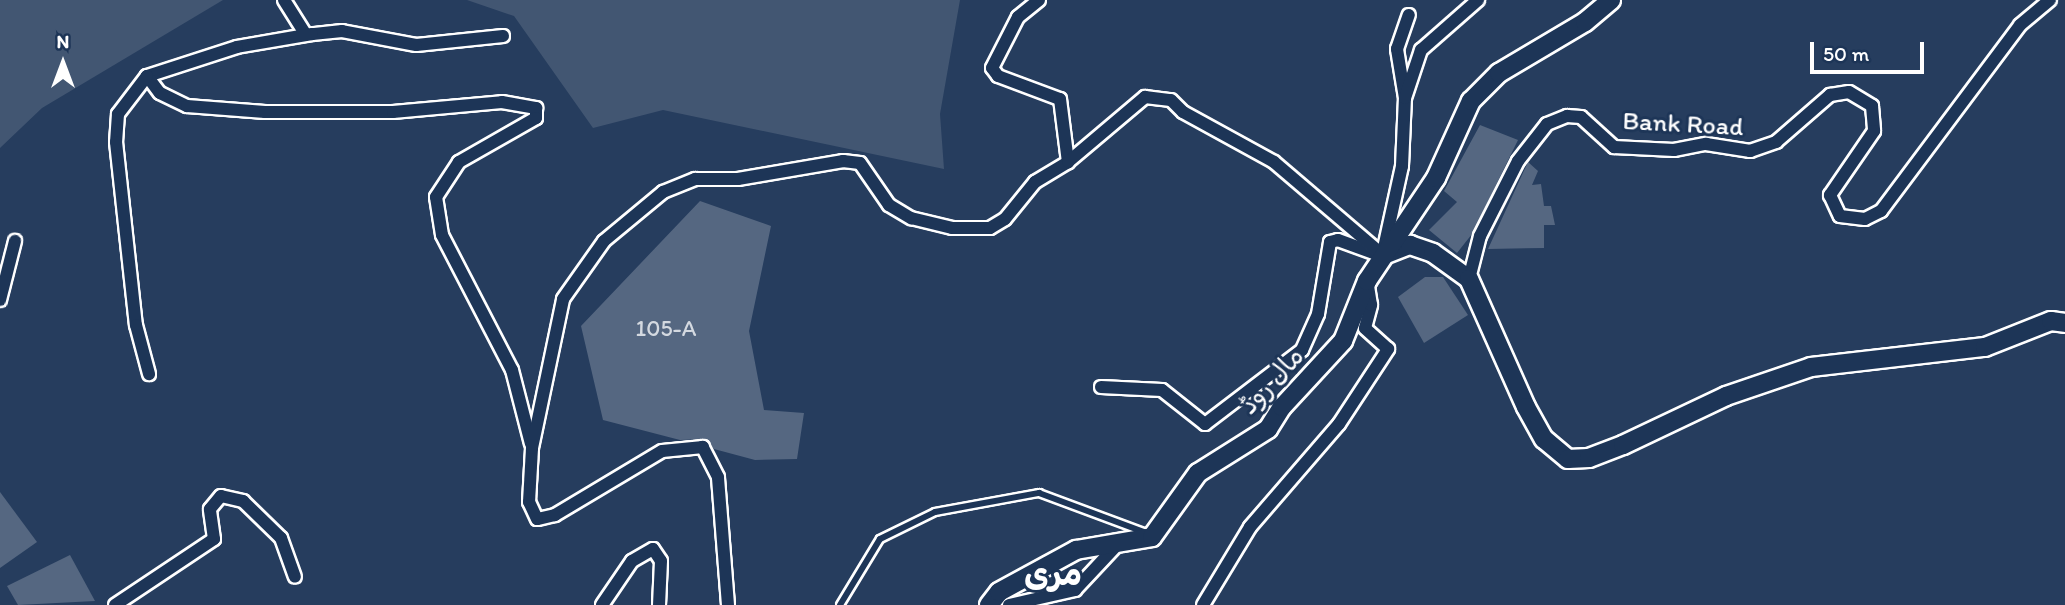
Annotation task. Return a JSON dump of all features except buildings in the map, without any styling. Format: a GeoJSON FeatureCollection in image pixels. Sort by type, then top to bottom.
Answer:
{"type":"FeatureCollection","features":[{"type":"Feature","properties":{"kind":"main road","name":"مال روڈ"},"geometry":{"type":"LineString","coordinates":[[1145,537],[1198,473],[1268,429],[1282,407],[1315,375],[1343,341],[1367,281],[1436,178],[1471,101],[1499,73],[1585,22],[1611,0]]}},
{"type":"Feature","properties":{"kind":"main road"},"geometry":{"type":"LineString","coordinates":[[1382,255],[1410,246],[1433,253],[1469,279],[1526,407],[1544,439],[1568,458],[1588,458],[1623,445],[1726,396],[1811,367],[1985,346],[2051,321],[2065,323]]}},
{"type":"Feature","properties":{"kind":"main road"},"geometry":{"type":"LineString","coordinates":[[989,605],[999,592],[1076,550],[1145,537]]}},
{"type":"Feature","properties":{"kind":"street"},"geometry":{"type":"LineString","coordinates":[[284,0],[306,35]]}},
{"type":"Feature","properties":{"kind":"street"},"geometry":{"type":"LineString","coordinates":[[1039,0],[1018,18],[992,68],[998,76],[1060,99],[1068,162]]}},
{"type":"Feature","properties":{"kind":"street"},"geometry":{"type":"LineString","coordinates":[[1405,98],[1421,50],[1478,0]]}},
{"type":"Feature","properties":{"kind":"street","name":"Bank Road"},"geometry":{"type":"LineString","coordinates":[[1469,279],[1480,236],[1518,161],[1547,124],[1567,116],[1581,117],[1614,147],[1674,150],[1706,144],[1749,151],[1776,142],[1830,95],[1849,92],[1865,97],[1875,119],[1869,142],[1838,178],[1832,208],[1850,220],[1865,219],[1881,211],[2020,25],[2050,0]]}},
{"type":"Feature","properties":{"kind":"street"},"geometry":{"type":"LineString","coordinates":[[1382,255],[1402,166],[1405,98],[1397,49],[1409,15]]}},
{"type":"Feature","properties":{"kind":"street"},"geometry":{"type":"LineString","coordinates":[[149,374],[136,325],[116,142],[118,114],[147,76],[237,47],[306,35],[342,31],[416,45],[503,36]]}},
{"type":"Feature","properties":{"kind":"street"},"geometry":{"type":"LineString","coordinates":[[147,76],[160,93],[187,106],[239,110],[393,112],[502,102],[536,108],[536,118],[459,162],[436,197],[442,235],[512,370],[532,448]]}},
{"type":"Feature","properties":{"kind":"street"},"geometry":{"type":"LineString","coordinates":[[728,605],[718,477],[703,447],[662,451],[555,515],[537,519],[528,502],[532,448],[564,299],[604,242],[663,192],[695,178],[738,179],[843,161],[860,163],[889,205],[911,218],[952,228],[990,228],[1005,219],[1035,182],[1068,162],[1145,97],[1171,100],[1183,113],[1274,162],[1382,255]]}},
{"type":"Feature","properties":{"kind":"street"},"geometry":{"type":"LineString","coordinates":[[1101,387],[1161,390],[1205,424],[1303,350],[1318,314],[1330,242],[1338,240],[1382,255]]}},
{"type":"Feature","properties":{"kind":"street"},"geometry":{"type":"LineString","coordinates":[[0,300],[15,241]]}},
{"type":"Feature","properties":{"kind":"street"},"geometry":{"type":"LineString","coordinates":[[1202,605],[1250,527],[1339,424],[1388,349],[1365,328],[1371,305],[1367,281]]}},
{"type":"Feature","properties":{"kind":"street"},"geometry":{"type":"LineString","coordinates":[[114,605],[214,539],[209,509],[221,496],[243,501],[281,538],[295,577]]}},
{"type":"Feature","properties":{"kind":"street"},"geometry":{"type":"LineString","coordinates":[[1009,605],[1075,590],[1107,550],[1145,537]]}},
{"type":"Feature","properties":{"kind":"street"},"geometry":{"type":"LineString","coordinates":[[602,605],[632,561],[653,549],[661,561],[659,605]]}},
{"type":"Feature","properties":{"kind":"lane"},"geometry":{"type":"LineString","coordinates":[[840,605],[880,539],[935,512],[1039,493],[1145,537]]}},
{"type":"Feature","properties":{"kind":"shaded area"},"geometry":{"type":"Polygon","coordinates":[[[0,0],[223,0],[42,108],[0,148],[0,0]]]}},
{"type":"Feature","properties":{"kind":"shaded area"},"geometry":{"type":"Polygon","coordinates":[[[467,0],[960,0],[940,114],[944,169],[663,110],[593,128],[514,16],[467,0]]]}},
{"type":"Feature","properties":{"kind":"district","name":"مری"},"geometry":{"type":"Point","coordinates":[1053,574]}}]}
